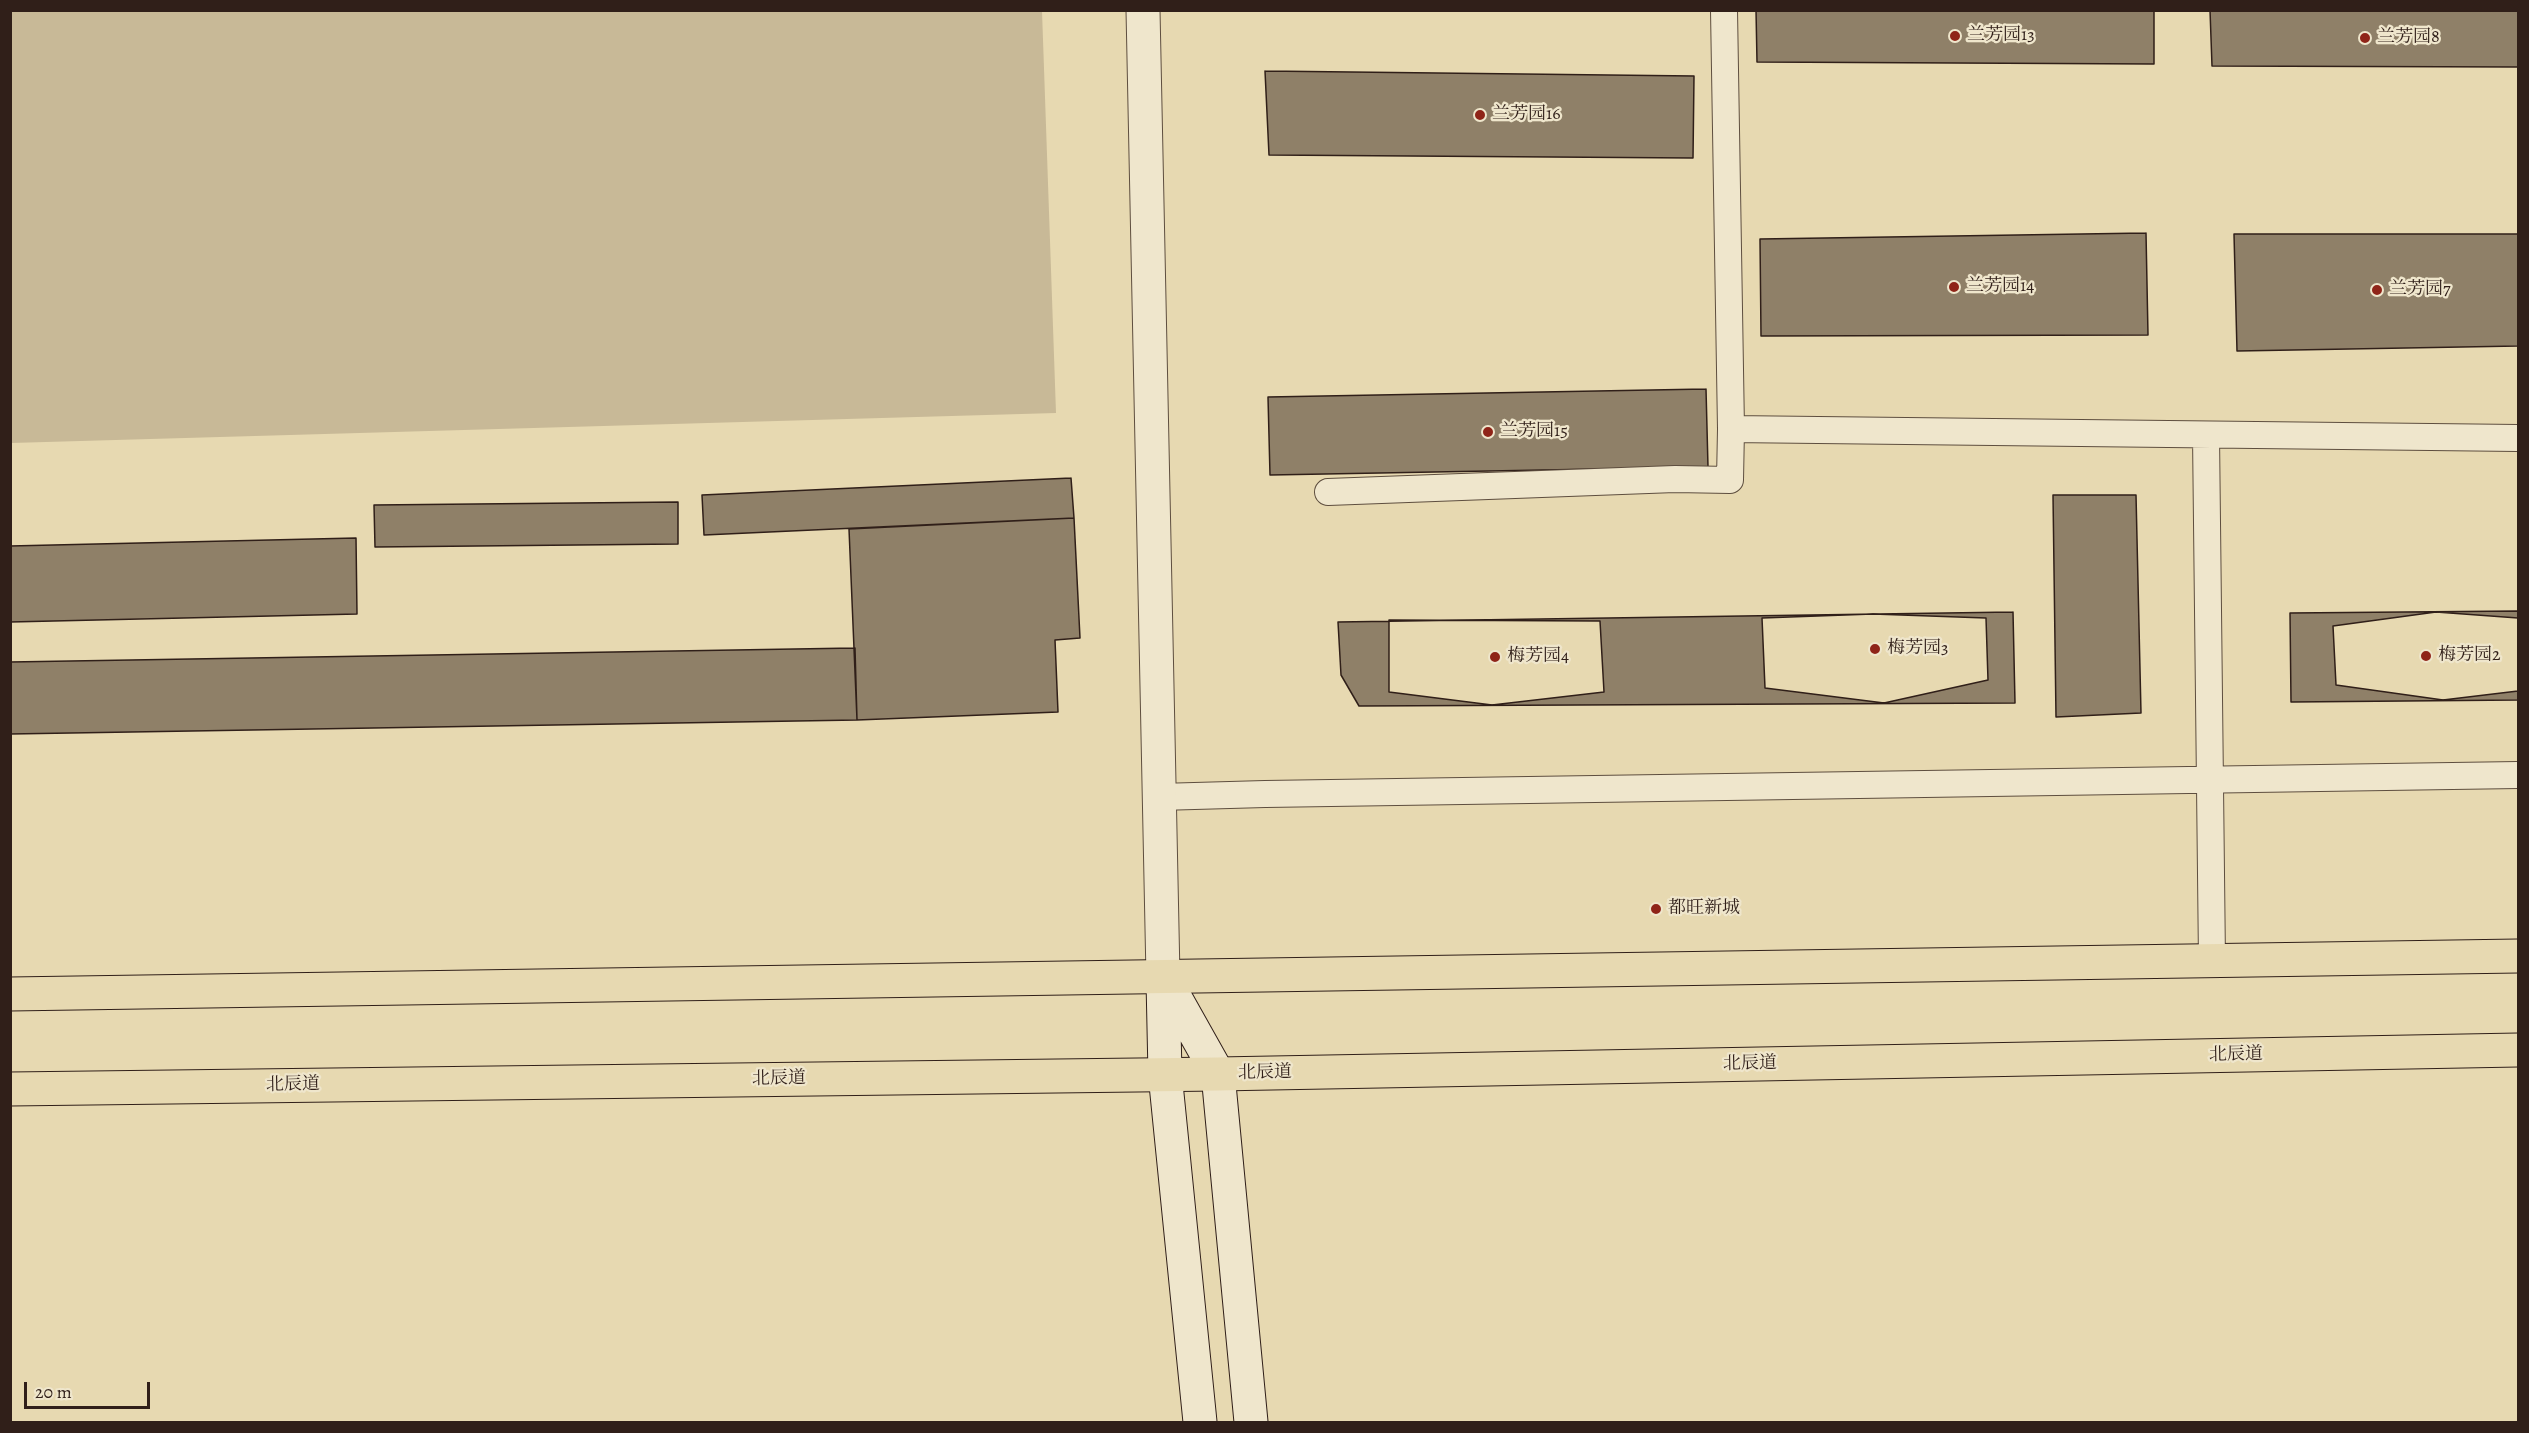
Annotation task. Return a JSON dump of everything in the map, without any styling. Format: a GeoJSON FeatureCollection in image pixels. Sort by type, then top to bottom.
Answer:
{"type":"FeatureCollection","features":[{"type":"Feature","properties":{"kind":"main road"},"geometry":{"type":"LineString","coordinates":[[10,994],[2518,956]]}},
{"type":"Feature","properties":{"kind":"main road","name":"北辰道"},"geometry":{"type":"LineString","coordinates":[[10,1089],[1218,1074],[2518,1050]]}},
{"type":"Feature","properties":{"kind":"street"},"geometry":{"type":"LineString","coordinates":[[1143,10],[1165,1074],[1200,1422]]}},
{"type":"Feature","properties":{"kind":"street"},"geometry":{"type":"LineString","coordinates":[[1163,976],[1218,1074],[1251,1422]]}},
{"type":"Feature","properties":{"kind":"lane"},"geometry":{"type":"LineString","coordinates":[[1328,492],[1675,479],[1730,480],[1724,10]]}},
{"type":"Feature","properties":{"kind":"lane"},"geometry":{"type":"LineString","coordinates":[[1731,429],[2518,438]]}},
{"type":"Feature","properties":{"kind":"lane"},"geometry":{"type":"LineString","coordinates":[[2206,435],[2212,961]]}},
{"type":"Feature","properties":{"kind":"lane"},"geometry":{"type":"LineString","coordinates":[[1159,797],[2518,775]]}},
{"type":"Feature","properties":{"kind":"shaded area"},"geometry":{"type":"Polygon","coordinates":[[[10,11],[1042,11],[1056,413],[11,443],[10,11]]]}},
{"type":"Feature","properties":{"kind":"building","name":"兰芳园13"},"geometry":{"type":"Polygon","coordinates":[[[1756,10],[2154,10],[2154,64],[1757,62],[1756,10]]]}},
{"type":"Feature","properties":{"kind":"building","name":"兰芳园8"},"geometry":{"type":"Polygon","coordinates":[[[2210,10],[2518,10],[2518,67],[2212,66],[2210,10]]]}},
{"type":"Feature","properties":{"kind":"building","name":"兰芳园16"},"geometry":{"type":"Polygon","coordinates":[[[1265,71],[1694,76],[1693,158],[1269,155],[1265,71]]]}},
{"type":"Feature","properties":{"kind":"building","name":"兰芳园14"},"geometry":{"type":"Polygon","coordinates":[[[2146,233],[2148,335],[1761,336],[1760,239],[2146,233]]]}},
{"type":"Feature","properties":{"kind":"building","name":"兰芳园7"},"geometry":{"type":"Polygon","coordinates":[[[2234,234],[2518,234],[2518,346],[2237,351],[2234,234]]]}},
{"type":"Feature","properties":{"kind":"building","name":"兰芳园15"},"geometry":{"type":"Polygon","coordinates":[[[1706,389],[1708,467],[1270,475],[1268,397],[1706,389]]]}},
{"type":"Feature","properties":{"kind":"building"},"geometry":{"type":"Polygon","coordinates":[[[1071,478],[1074,518],[704,535],[702,495],[1071,478]]]}},
{"type":"Feature","properties":{"kind":"building"},"geometry":{"type":"Polygon","coordinates":[[[2053,495],[2136,495],[2141,713],[2056,717],[2053,495]]]}},
{"type":"Feature","properties":{"kind":"building"},"geometry":{"type":"Polygon","coordinates":[[[678,502],[678,544],[375,547],[374,505],[678,502]]]}},
{"type":"Feature","properties":{"kind":"building"},"geometry":{"type":"Polygon","coordinates":[[[1074,518],[1080,638],[1055,640],[1058,712],[857,720],[849,529],[1074,518]]]}},
{"type":"Feature","properties":{"kind":"building"},"geometry":{"type":"Polygon","coordinates":[[[356,538],[357,614],[10,622],[10,546],[356,538]]]}},
{"type":"Feature","properties":{"kind":"building","name":"梅芳园2"},"geometry":{"type":"Polygon","coordinates":[[[2518,611],[2518,700],[2291,702],[2290,613],[2518,611]]]}},
{"type":"Feature","properties":{"kind":"building"},"geometry":{"type":"Polygon","coordinates":[[[2013,612],[2015,703],[1359,706],[1341,675],[1338,622],[2013,612]]]}},
{"type":"Feature","properties":{"kind":"building","name":"梅芳园2"},"geometry":{"type":"Polygon","coordinates":[[[2436,612],[2518,618],[2518,691],[2443,700],[2336,685],[2333,626],[2436,612]]]}},
{"type":"Feature","properties":{"kind":"building","name":"梅芳园3"},"geometry":{"type":"Polygon","coordinates":[[[1873,614],[1986,618],[1988,680],[1884,703],[1765,688],[1762,618],[1873,614]]]}},
{"type":"Feature","properties":{"kind":"building","name":"梅芳园4"},"geometry":{"type":"Polygon","coordinates":[[[1389,620],[1600,621],[1604,692],[1492,705],[1389,692],[1389,620]]]}},
{"type":"Feature","properties":{"kind":"building"},"geometry":{"type":"Polygon","coordinates":[[[855,648],[857,720],[10,734],[10,662],[855,648]]]}},
{"type":"Feature","properties":{"kind":"place","name":"兰芳园13"},"geometry":{"type":"Point","coordinates":[1955,36]}},
{"type":"Feature","properties":{"kind":"place","name":"兰芳园8"},"geometry":{"type":"Point","coordinates":[2365,38]}},
{"type":"Feature","properties":{"kind":"place","name":"兰芳园16"},"geometry":{"type":"Point","coordinates":[1480,115]}},
{"type":"Feature","properties":{"kind":"place","name":"兰芳园14"},"geometry":{"type":"Point","coordinates":[1954,287]}},
{"type":"Feature","properties":{"kind":"place","name":"兰芳园7"},"geometry":{"type":"Point","coordinates":[2377,290]}},
{"type":"Feature","properties":{"kind":"place","name":"兰芳园15"},"geometry":{"type":"Point","coordinates":[1488,432]}},
{"type":"Feature","properties":{"kind":"place","name":"梅芳园3"},"geometry":{"type":"Point","coordinates":[1875,649]}},
{"type":"Feature","properties":{"kind":"place","name":"梅芳园2"},"geometry":{"type":"Point","coordinates":[2426,656]}},
{"type":"Feature","properties":{"kind":"place","name":"梅芳园4"},"geometry":{"type":"Point","coordinates":[1495,657]}},
{"type":"Feature","properties":{"kind":"place","name":"都旺新城"},"geometry":{"type":"Point","coordinates":[1656,909]}}]}
